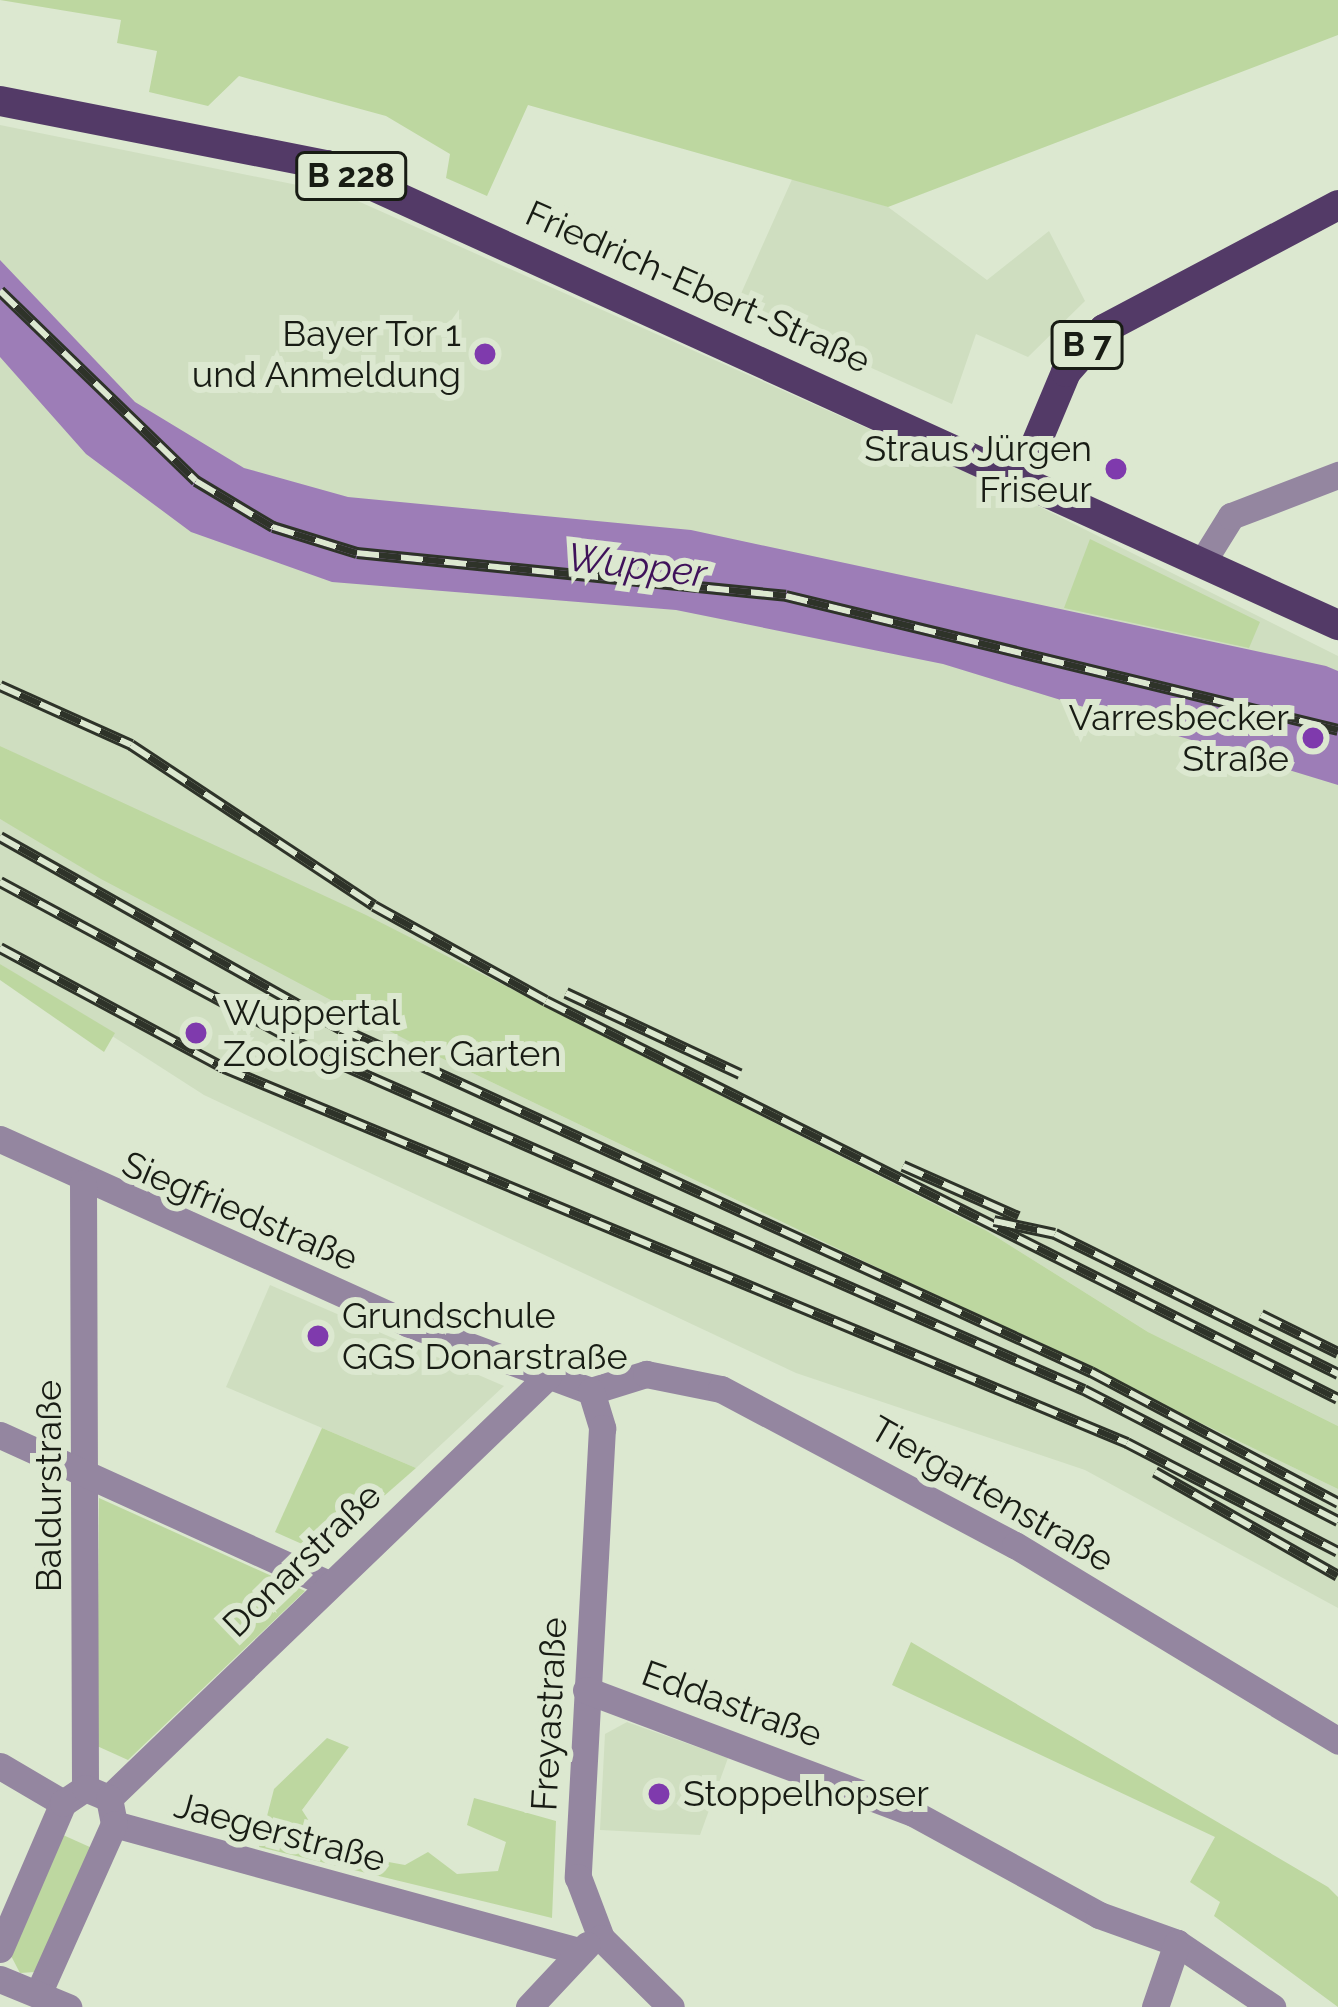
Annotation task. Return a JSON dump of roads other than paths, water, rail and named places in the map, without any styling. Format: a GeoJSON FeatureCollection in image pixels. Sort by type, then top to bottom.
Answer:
{"type":"FeatureCollection","features":[{"type":"Feature","properties":{"kind":"main road","name":"Friedrich-Ebert-Straße"},"geometry":{"type":"LineString","coordinates":[[0,101],[327,165],[1023,476],[1338,626]]}},
{"type":"Feature","properties":{"kind":"main road","name":"B 7"},"geometry":{"type":"LineString","coordinates":[[1023,476],[1066,372],[1103,329],[1338,205]]}},
{"type":"Feature","properties":{"kind":"street"},"geometry":{"type":"LineString","coordinates":[[1203,561],[1232,517],[1338,475]]}},
{"type":"Feature","properties":{"kind":"street","name":"Siegfriedstraße"},"geometry":{"type":"LineString","coordinates":[[6,1155],[591,1391]]}},
{"type":"Feature","properties":{"kind":"street","name":"Baldurstraße"},"geometry":{"type":"LineString","coordinates":[[83,1184],[93,1803]]}},
{"type":"Feature","properties":{"kind":"street","name":"Tiergartenstraße"},"geometry":{"type":"LineString","coordinates":[[591,1391],[665,1373],[721,1389],[1015,1545],[1338,1741]]}},
{"type":"Feature","properties":{"kind":"street","name":"Donarstraße"},"geometry":{"type":"LineString","coordinates":[[93,1803],[548,1376]]}},
{"type":"Feature","properties":{"kind":"street","name":"Freyastraße"},"geometry":{"type":"LineString","coordinates":[[589,1944],[578,1877],[602,1428],[591,1391]]}},
{"type":"Feature","properties":{"kind":"street"},"geometry":{"type":"LineString","coordinates":[[0,1435],[85,1478],[328,1584]]}},
{"type":"Feature","properties":{"kind":"street","name":"Eddastraße"},"geometry":{"type":"LineString","coordinates":[[586,1690],[913,1813],[1099,1915],[1177,1943],[1272,2007]]}},
{"type":"Feature","properties":{"kind":"street","name":"Jaegerstraße"},"geometry":{"type":"LineString","coordinates":[[0,1766],[93,1803],[589,1944]]}},
{"type":"Feature","properties":{"kind":"street"},"geometry":{"type":"LineString","coordinates":[[0,1948],[93,1803]]}},
{"type":"Feature","properties":{"kind":"street"},"geometry":{"type":"LineString","coordinates":[[68,2007],[14,1990],[93,1803]]}},
{"type":"Feature","properties":{"kind":"street"},"geometry":{"type":"LineString","coordinates":[[1155,2007],[1177,1943]]}},
{"type":"Feature","properties":{"kind":"street"},"geometry":{"type":"LineString","coordinates":[[529,2007],[589,1944],[671,2007]]}},
{"type":"Feature","properties":{"kind":"water","name":"Wupper"},"geometry":{"type":"Polygon","coordinates":[[[0,260],[135,402],[244,468],[348,497],[691,530],[1326,666],[1338,671],[1338,785],[943,664],[676,610],[332,582],[191,532],[86,454],[0,357],[0,260]]]}},
{"type":"Feature","properties":{"kind":"railway"},"geometry":{"type":"LineString","coordinates":[[0,291],[196,481],[273,527],[357,553],[786,596],[1338,730]]}},
{"type":"Feature","properties":{"kind":"railway"},"geometry":{"type":"LineString","coordinates":[[0,686],[131,745],[374,906],[546,1001],[1338,1399]]}},
{"type":"Feature","properties":{"kind":"railway"},"geometry":{"type":"LineString","coordinates":[[0,837],[341,1029],[1091,1372],[1338,1503]]}},
{"type":"Feature","properties":{"kind":"railway"},"geometry":{"type":"LineString","coordinates":[[0,882],[331,1060],[1084,1390],[1338,1521]]}},
{"type":"Feature","properties":{"kind":"railway"},"geometry":{"type":"LineString","coordinates":[[0,948],[224,1068],[1127,1443],[1338,1552]]}},
{"type":"Feature","properties":{"kind":"railway"},"geometry":{"type":"LineString","coordinates":[[566,993],[740,1074]]}},
{"type":"Feature","properties":{"kind":"railway"},"geometry":{"type":"LineString","coordinates":[[903,1166],[1018,1217]]}},
{"type":"Feature","properties":{"kind":"railway"},"geometry":{"type":"LineString","coordinates":[[994,1221],[1055,1234],[1338,1374]]}},
{"type":"Feature","properties":{"kind":"railway"},"geometry":{"type":"LineString","coordinates":[[1261,1315],[1338,1353]]}},
{"type":"Feature","properties":{"kind":"railway"},"geometry":{"type":"LineString","coordinates":[[1155,1472],[1338,1576]]}},
{"type":"Feature","properties":{"kind":"place","name":"Bayer Tor 1 und Anmeldung"},"geometry":{"type":"Point","coordinates":[485,354]}},
{"type":"Feature","properties":{"kind":"place","name":"Straus Jürgen Friseur"},"geometry":{"type":"Point","coordinates":[1116,469]}},
{"type":"Feature","properties":{"kind":"place","name":"Varresbecker Straße"},"geometry":{"type":"Point","coordinates":[1313,738]}},
{"type":"Feature","properties":{"kind":"place","name":"Wuppertal Zoologischer Garten"},"geometry":{"type":"Point","coordinates":[196,1033]}},
{"type":"Feature","properties":{"kind":"place","name":"Grundschule GGS Donarstraße"},"geometry":{"type":"Point","coordinates":[318,1336]}},
{"type":"Feature","properties":{"kind":"place","name":"Stoppelhopser"},"geometry":{"type":"Point","coordinates":[659,1794]}}]}
